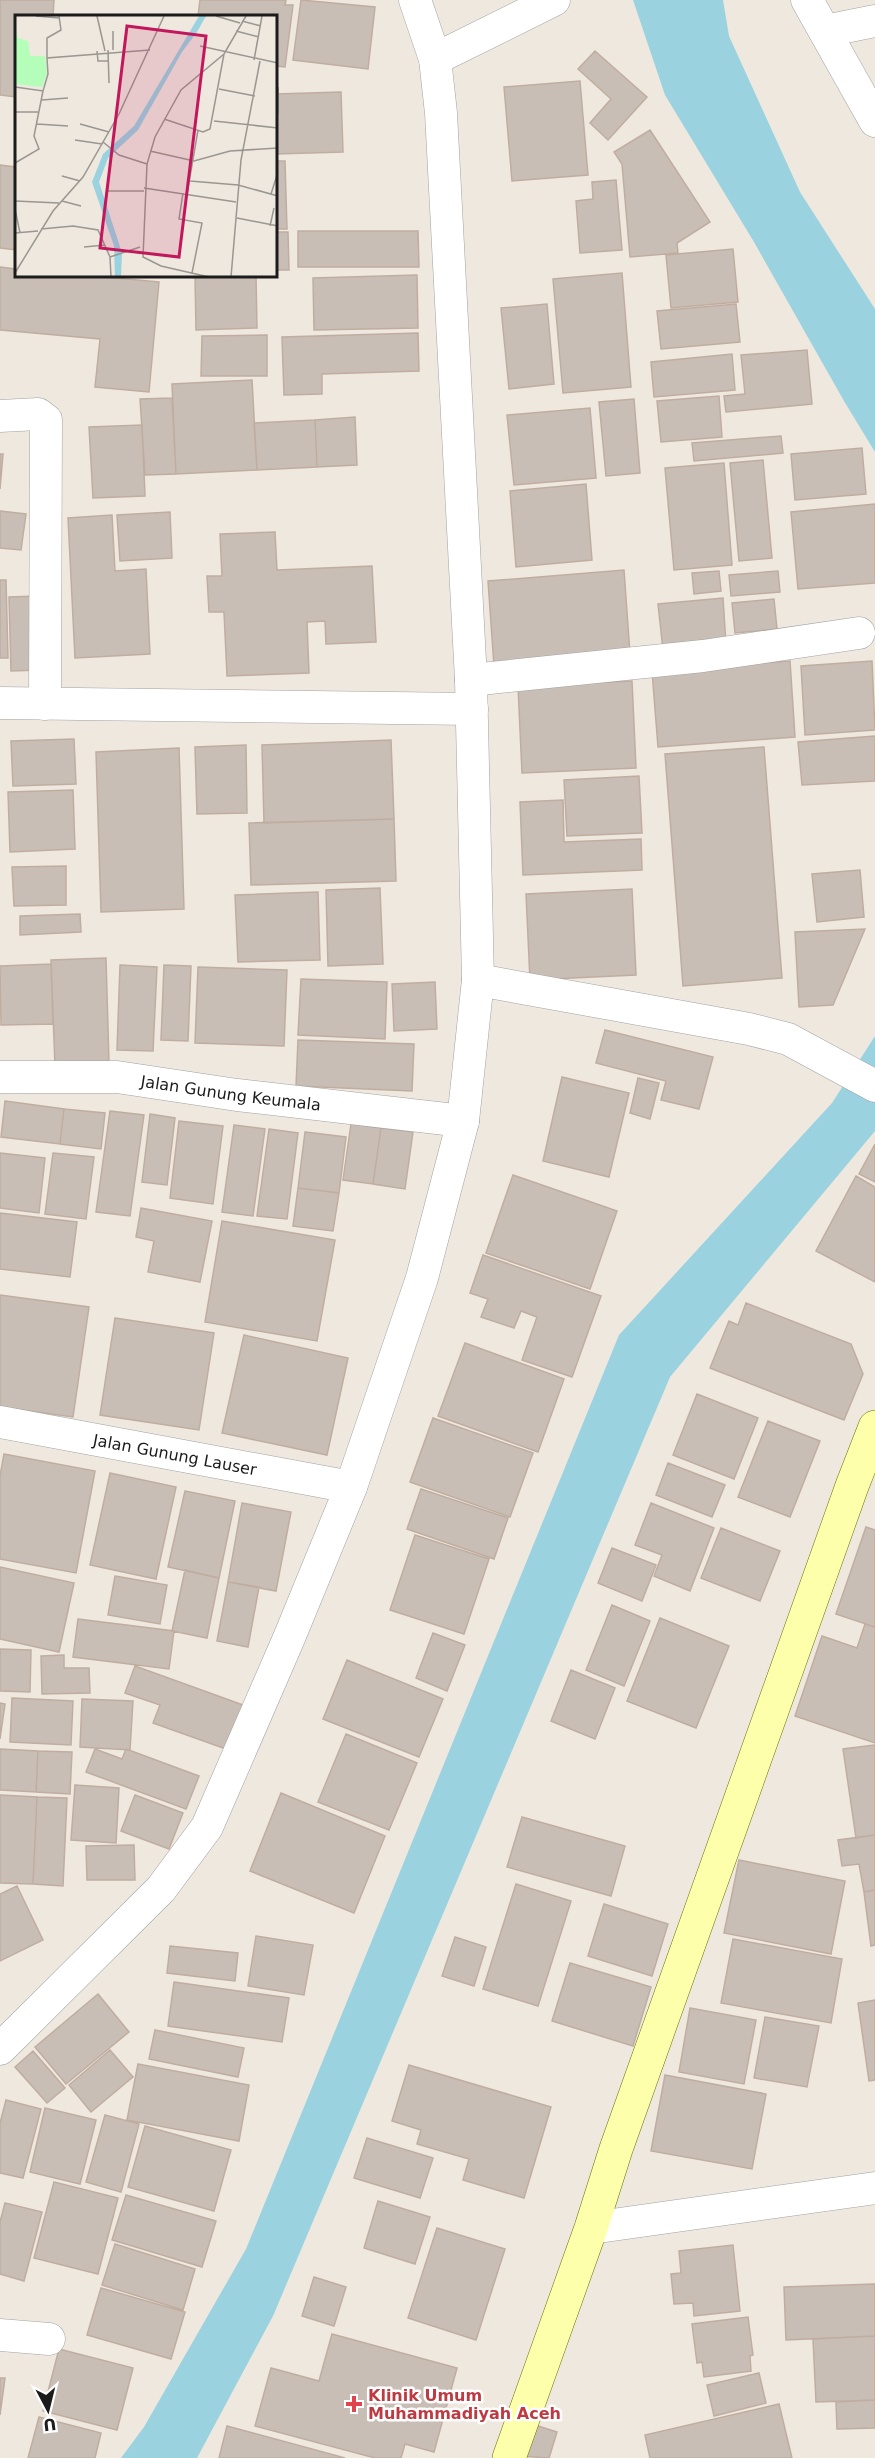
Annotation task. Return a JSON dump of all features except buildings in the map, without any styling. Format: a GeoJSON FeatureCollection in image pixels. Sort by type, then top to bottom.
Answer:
{"type":"FeatureCollection","features":[{"type":"Feature","properties":{"kind":"street"},"geometry":{"type":"LineString","coordinates":[[0,2049],[161,1889],[207,1827],[351,1487],[422,1278],[463,1121],[478,980],[471,694],[441,113],[435,59],[415,0]]}},
{"type":"Feature","properties":{"kind":"street"},"geometry":{"type":"LineString","coordinates":[[807,0],[875,122]]}},
{"type":"Feature","properties":{"kind":"street"},"geometry":{"type":"LineString","coordinates":[[435,59],[552,1]]}},
{"type":"Feature","properties":{"kind":"street"},"geometry":{"type":"LineString","coordinates":[[825,31],[875,21]]}},
{"type":"Feature","properties":{"kind":"street"},"geometry":{"type":"LineString","coordinates":[[0,416],[38,414],[46,420],[45,704]]}},
{"type":"Feature","properties":{"kind":"street"},"geometry":{"type":"LineString","coordinates":[[0,704],[471,694],[859,633]]}},
{"type":"Feature","properties":{"kind":"street"},"geometry":{"type":"LineString","coordinates":[[478,980],[749,1029],[788,1039],[875,1086]]}},
{"type":"Feature","properties":{"kind":"street","name":"Jalan Gunung Keumala"},"geometry":{"type":"LineString","coordinates":[[0,1077],[117,1077],[237,1095],[463,1121]]}},
{"type":"Feature","properties":{"kind":"street","name":"Jalan Gunung Lauser"},"geometry":{"type":"LineString","coordinates":[[0,1422],[351,1487]]}},
{"type":"Feature","properties":{"kind":"street"},"geometry":{"type":"LineString","coordinates":[[509,2458],[591,2228],[616,2149],[875,1427]]}},
{"type":"Feature","properties":{"kind":"street"},"geometry":{"type":"LineString","coordinates":[[591,2228],[875,2188]]}},
{"type":"Feature","properties":{"kind":"street"},"geometry":{"type":"LineString","coordinates":[[0,2335],[49,2339]]}},
{"type":"Feature","properties":{"kind":"water"},"geometry":{"type":"Polygon","coordinates":[[[633,0],[723,0],[729,36],[800,192],[875,309],[875,452],[754,242],[665,95],[633,0]]]}},
{"type":"Feature","properties":{"kind":"water"},"geometry":{"type":"Polygon","coordinates":[[[875,1036],[875,1131],[670,1377],[273,2316],[197,2458],[121,2458],[144,2427],[246,2249],[619,1335],[832,1103],[875,1036]]]}},
{"type":"Feature","properties":{"kind":"place","name":"Klinik Umum Muhammadiyah Aceh"},"geometry":{"type":"Point","coordinates":[354,2404]}}]}
